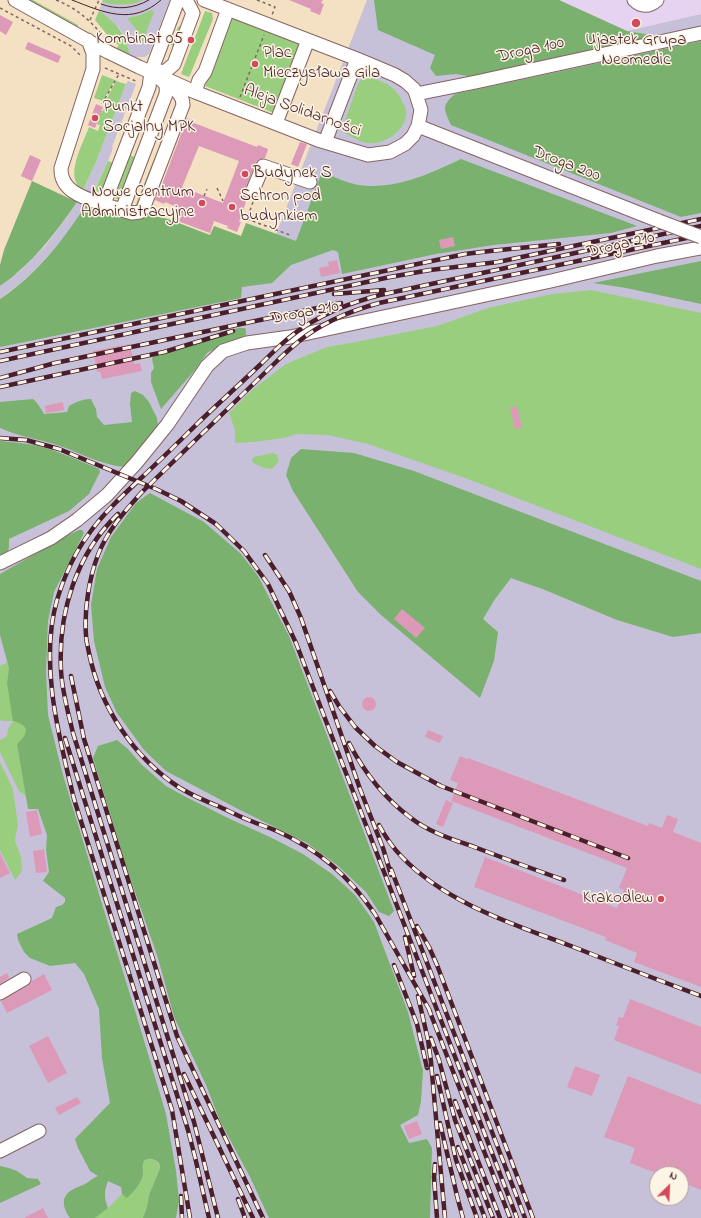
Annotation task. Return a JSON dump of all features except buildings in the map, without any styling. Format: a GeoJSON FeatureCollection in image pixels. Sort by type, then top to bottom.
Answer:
{"type":"FeatureCollection","features":[{"type":"Feature","properties":{"kind":"street","name":"Aleja Solidarności"},"geometry":{"type":"LineString","coordinates":[[15,0],[130,63],[195,92],[326,142],[368,155],[390,152],[405,144],[413,136],[418,126],[421,110],[414,90],[405,81],[395,75],[308,40],[270,20],[228,9],[204,0]]}},
{"type":"Feature","properties":{"kind":"street"},"geometry":{"type":"LineString","coordinates":[[104,204],[149,87],[151,72],[178,0]]}},
{"type":"Feature","properties":{"kind":"street"},"geometry":{"type":"LineString","coordinates":[[151,72],[166,71],[174,64],[193,13],[186,0]]}},
{"type":"Feature","properties":{"kind":"street"},"geometry":{"type":"LineString","coordinates":[[634,0],[638,4],[643,5],[648,5],[657,0]]}},
{"type":"Feature","properties":{"kind":"street"},"geometry":{"type":"LineString","coordinates":[[195,92],[205,72],[228,9]]}},
{"type":"Feature","properties":{"kind":"street","name":"Droga 100"},"geometry":{"type":"LineString","coordinates":[[416,94],[701,33]]}},
{"type":"Feature","properties":{"kind":"street"},"geometry":{"type":"LineString","coordinates":[[88,40],[94,53],[93,69],[62,163],[61,172],[64,183],[72,191],[82,197],[135,213],[140,212],[143,209],[183,105],[183,101],[178,92],[151,72]]}},
{"type":"Feature","properties":{"kind":"street"},"geometry":{"type":"LineString","coordinates":[[276,123],[308,40]]}},
{"type":"Feature","properties":{"kind":"street"},"geometry":{"type":"LineString","coordinates":[[326,142],[357,59]]}},
{"type":"Feature","properties":{"kind":"street"},"geometry":{"type":"LineString","coordinates":[[122,210],[166,94],[167,88],[165,82]]}},
{"type":"Feature","properties":{"kind":"street","name":"Droga 200"},"geometry":{"type":"LineString","coordinates":[[418,126],[701,237]]}},
{"type":"Feature","properties":{"kind":"street"},"geometry":{"type":"LineString","coordinates":[[254,194],[263,166],[310,182]]}},
{"type":"Feature","properties":{"kind":"street","name":"Droga 210"},"geometry":{"type":"LineString","coordinates":[[0,563],[51,538],[78,520],[107,495],[137,462],[167,425],[206,366],[223,351],[247,343],[290,337],[551,281],[657,256],[701,248]]}},
{"type":"Feature","properties":{"kind":"street"},"geometry":{"type":"LineString","coordinates":[[0,993],[24,979]]}},
{"type":"Feature","properties":{"kind":"street"},"geometry":{"type":"LineString","coordinates":[[0,1151],[38,1131]]}},
{"type":"Feature","properties":{"kind":"path"},"geometry":{"type":"LineString","coordinates":[[56,0],[69,5],[90,20],[105,38]]}},
{"type":"Feature","properties":{"kind":"path"},"geometry":{"type":"LineString","coordinates":[[90,20],[99,0]]}},
{"type":"Feature","properties":{"kind":"path"},"geometry":{"type":"LineString","coordinates":[[236,108],[275,7],[257,0]]}},
{"type":"Feature","properties":{"kind":"path"},"geometry":{"type":"LineString","coordinates":[[0,8],[71,46],[83,58]]}},
{"type":"Feature","properties":{"kind":"path"},"geometry":{"type":"LineString","coordinates":[[102,67],[141,83]]}},
{"type":"Feature","properties":{"kind":"path"},"geometry":{"type":"LineString","coordinates":[[102,104],[119,74]]}},
{"type":"Feature","properties":{"kind":"path"},"geometry":{"type":"LineString","coordinates":[[217,188],[222,201]]}},
{"type":"Feature","properties":{"kind":"path"},"geometry":{"type":"LineString","coordinates":[[204,196],[207,189]]}},
{"type":"Feature","properties":{"kind":"path"},"geometry":{"type":"LineString","coordinates":[[254,194],[247,219],[290,235]]}},
{"type":"Feature","properties":{"kind":"shaded area"},"geometry":{"type":"Polygon","coordinates":[[[143,0],[170,0],[149,54],[145,57],[130,57],[126,39],[120,29],[99,11],[102,2],[125,5],[143,0]],[[151,10],[128,18],[142,42],[151,10]]]}},
{"type":"Feature","properties":{"kind":"shaded area"},"geometry":{"type":"Polygon","coordinates":[[[367,0],[559,0],[627,31],[701,14],[701,1218],[0,1218],[0,312],[261,273],[367,0]]]}},
{"type":"Feature","properties":{"kind":"shaded area","name":"Ujastek Grupa Neomedic"},"geometry":{"type":"Polygon","coordinates":[[[559,0],[701,0],[701,14],[627,31],[559,0]]]}},
{"type":"Feature","properties":{"kind":"shaded area"},"geometry":{"type":"Polygon","coordinates":[[[128,81],[136,84],[108,161],[92,195],[83,190],[96,162],[128,81]]]}},
{"type":"Feature","properties":{"kind":"shaded area"},"geometry":{"type":"Polygon","coordinates":[[[77,202],[85,206],[63,240],[36,269],[0,299],[0,286],[21,270],[45,246],[77,202]]]}},
{"type":"Feature","properties":{"kind":"green space"},"geometry":{"type":"Polygon","coordinates":[[[27,0],[33,0],[106,42],[105,43],[27,0]]]}},
{"type":"Feature","properties":{"kind":"green space"},"geometry":{"type":"Polygon","coordinates":[[[103,0],[143,0],[123,5],[102,2],[103,0]]]}},
{"type":"Feature","properties":{"kind":"green space"},"geometry":{"type":"Polygon","coordinates":[[[374,0],[559,0],[627,31],[651,35],[650,41],[472,77],[456,74],[436,76],[430,68],[435,55],[378,30],[374,0]]]}},
{"type":"Feature","properties":{"kind":"green space"},"geometry":{"type":"Polygon","coordinates":[[[151,10],[154,12],[142,43],[135,28],[127,18],[140,15],[151,10]]]}},
{"type":"Feature","properties":{"kind":"green space"},"geometry":{"type":"Polygon","coordinates":[[[99,11],[111,20],[120,30],[129,49],[130,57],[116,49],[119,45],[114,43],[95,20],[99,11]]]}},
{"type":"Feature","properties":{"kind":"green space"},"geometry":{"type":"Polygon","coordinates":[[[205,11],[212,13],[213,19],[189,77],[181,74],[205,11]]]}},
{"type":"Feature","properties":{"kind":"green space"},"geometry":{"type":"Polygon","coordinates":[[[231,16],[301,43],[274,113],[205,86],[231,16]]]}},
{"type":"Feature","properties":{"kind":"green space"},"geometry":{"type":"Polygon","coordinates":[[[178,27],[181,27],[174,47],[171,44],[178,27]]]}},
{"type":"Feature","properties":{"kind":"green space"},"geometry":{"type":"Polygon","coordinates":[[[701,41],[701,213],[681,217],[451,125],[445,111],[447,102],[455,94],[701,41]]]}},
{"type":"Feature","properties":{"kind":"green space"},"geometry":{"type":"Polygon","coordinates":[[[102,75],[115,80],[103,101],[94,98],[102,75]]]}},
{"type":"Feature","properties":{"kind":"green space"},"geometry":{"type":"Polygon","coordinates":[[[366,78],[377,80],[392,87],[396,91],[406,109],[404,123],[400,129],[394,135],[381,142],[367,143],[359,140],[345,133],[343,126],[358,84],[361,80],[366,78]]]}},
{"type":"Feature","properties":{"kind":"green space"},"geometry":{"type":"Polygon","coordinates":[[[116,81],[126,84],[96,162],[83,190],[77,185],[75,177],[76,160],[89,127],[98,131],[100,125],[97,124],[101,111],[103,111],[105,102],[116,81]]]}},
{"type":"Feature","properties":{"kind":"green space"},"geometry":{"type":"Polygon","coordinates":[[[169,130],[141,204],[135,207],[165,131],[169,130]]]}},
{"type":"Feature","properties":{"kind":"green space"},"geometry":{"type":"Polygon","coordinates":[[[130,155],[135,157],[119,199],[116,199],[114,197],[130,155]]]}},
{"type":"Feature","properties":{"kind":"green space"},"geometry":{"type":"Polygon","coordinates":[[[461,159],[637,226],[611,233],[494,245],[436,254],[342,274],[338,252],[333,250],[291,265],[272,283],[242,287],[241,298],[0,347],[0,299],[37,269],[67,232],[85,206],[118,217],[140,213],[168,219],[210,235],[214,226],[241,236],[246,223],[296,241],[322,172],[340,180],[359,185],[386,185],[412,180],[461,159]]]}},
{"type":"Feature","properties":{"kind":"green space"},"geometry":{"type":"Polygon","coordinates":[[[108,161],[114,163],[106,182],[101,189],[93,194],[108,161]]]}},
{"type":"Feature","properties":{"kind":"green space"},"geometry":{"type":"Polygon","coordinates":[[[32,181],[77,202],[60,226],[33,258],[0,286],[0,265],[4,250],[32,181]]]}},
{"type":"Feature","properties":{"kind":"green space"},"geometry":{"type":"Polygon","coordinates":[[[701,261],[701,304],[626,288],[593,283],[701,261]]]}},
{"type":"Feature","properties":{"kind":"green space"},"geometry":{"type":"Polygon","coordinates":[[[591,290],[701,313],[701,569],[465,478],[368,444],[328,435],[296,434],[284,438],[235,443],[235,430],[229,413],[252,390],[286,364],[327,347],[437,326],[488,308],[552,294],[591,290]]]}},
{"type":"Feature","properties":{"kind":"green space"},"geometry":{"type":"Polygon","coordinates":[[[238,328],[245,328],[246,335],[243,340],[208,352],[194,371],[161,409],[151,382],[151,373],[154,368],[152,359],[154,355],[238,328]]]}},
{"type":"Feature","properties":{"kind":"green space"},"geometry":{"type":"Polygon","coordinates":[[[135,391],[143,395],[149,402],[157,418],[158,425],[124,467],[107,464],[60,446],[15,434],[0,428],[0,402],[33,399],[44,414],[67,412],[69,406],[82,400],[91,399],[96,409],[97,417],[104,425],[132,422],[130,404],[131,393],[135,391]]]}},
{"type":"Feature","properties":{"kind":"green space"},"geometry":{"type":"Polygon","coordinates":[[[0,441],[34,445],[99,469],[100,472],[89,494],[69,511],[9,539],[8,550],[6,554],[0,558],[0,441]]]}},
{"type":"Feature","properties":{"kind":"green space"},"geometry":{"type":"Polygon","coordinates":[[[301,449],[354,453],[414,471],[701,581],[701,633],[673,637],[617,620],[545,590],[511,578],[495,599],[483,619],[498,632],[494,661],[480,698],[381,615],[358,592],[293,491],[286,475],[291,458],[301,449]]]}},
{"type":"Feature","properties":{"kind":"green space"},"geometry":{"type":"Polygon","coordinates":[[[273,453],[277,455],[279,461],[272,469],[264,468],[253,463],[252,460],[254,457],[273,453]]]}},
{"type":"Feature","properties":{"kind":"green space"},"geometry":{"type":"Polygon","coordinates":[[[150,493],[204,522],[241,554],[258,576],[289,636],[394,911],[389,916],[379,912],[366,892],[337,865],[307,843],[166,771],[144,750],[117,713],[105,687],[94,641],[91,605],[97,569],[111,537],[136,503],[150,493]]]}},
{"type":"Feature","properties":{"kind":"green space"},"geometry":{"type":"Polygon","coordinates":[[[79,530],[82,530],[84,533],[54,592],[48,621],[46,671],[48,715],[63,775],[166,1114],[176,1171],[179,1201],[176,1218],[143,1218],[149,1195],[160,1167],[159,1163],[149,1159],[144,1161],[141,1181],[128,1197],[126,1198],[122,1194],[121,1187],[108,1181],[105,1194],[108,1208],[95,1218],[70,1218],[64,1207],[64,1199],[68,1193],[98,1176],[90,1171],[75,1139],[110,1103],[102,1058],[99,1009],[84,974],[75,963],[50,966],[30,958],[24,952],[18,940],[17,934],[52,918],[56,907],[65,902],[65,898],[43,881],[49,872],[46,850],[47,835],[38,809],[28,809],[17,744],[24,736],[26,730],[25,727],[13,721],[7,683],[9,668],[0,635],[0,574],[79,530]]]}},
{"type":"Feature","properties":{"kind":"green space"},"geometry":{"type":"Polygon","coordinates":[[[8,662],[9,668],[7,683],[22,723],[26,729],[26,734],[17,744],[26,796],[19,791],[0,752],[0,740],[7,735],[9,726],[13,721],[0,720],[0,666],[8,662]]]}},
{"type":"Feature","properties":{"kind":"green space"},"geometry":{"type":"Polygon","coordinates":[[[117,740],[166,786],[303,854],[332,874],[355,895],[374,922],[408,1012],[423,1071],[421,1101],[418,1115],[400,1125],[409,1143],[427,1139],[432,1148],[430,1218],[269,1218],[250,1177],[220,1121],[206,1085],[174,1017],[158,958],[126,866],[93,758],[98,746],[117,740]]]}},
{"type":"Feature","properties":{"kind":"green space"},"geometry":{"type":"Polygon","coordinates":[[[0,762],[13,789],[18,826],[15,841],[21,857],[22,871],[15,880],[0,850],[0,762]]]}},
{"type":"Feature","properties":{"kind":"green space"},"geometry":{"type":"Polygon","coordinates":[[[147,1159],[158,1163],[159,1171],[149,1195],[143,1218],[95,1218],[122,1194],[126,1198],[134,1190],[141,1181],[143,1174],[143,1163],[147,1159]]]}},
{"type":"Feature","properties":{"kind":"green space"},"geometry":{"type":"Polygon","coordinates":[[[0,1166],[17,1171],[27,1178],[38,1179],[41,1184],[0,1203],[0,1166]]]}},
{"type":"Feature","properties":{"kind":"tram line"},"geometry":{"type":"LineString","coordinates":[[72,0],[106,12],[128,15],[139,13],[150,8],[161,0]]}},
{"type":"Feature","properties":{"kind":"tram line"},"geometry":{"type":"LineString","coordinates":[[101,4],[125,8],[149,0]]}},
{"type":"Feature","properties":{"kind":"railway"},"geometry":{"type":"LineString","coordinates":[[0,361],[390,277],[430,270],[498,262],[701,219]]}},
{"type":"Feature","properties":{"kind":"railway"},"geometry":{"type":"LineString","coordinates":[[190,1218],[172,1110],[74,799],[57,725],[51,674],[50,649],[52,624],[57,600],[66,574],[74,558],[93,528],[124,494],[282,344],[298,331],[322,316],[350,304],[380,295],[701,226]]}},
{"type":"Feature","properties":{"kind":"railway"},"geometry":{"type":"LineString","coordinates":[[430,1011],[375,914],[355,888],[332,865],[292,838],[243,818],[180,788],[163,776],[148,762],[121,730],[101,693],[94,673],[86,637],[86,616],[90,584],[98,555],[111,530],[141,493],[285,353],[307,335],[326,323],[357,310],[379,303],[701,235]]}},
{"type":"Feature","properties":{"kind":"railway"},"geometry":{"type":"LineString","coordinates":[[0,352],[465,254],[559,244]]}},
{"type":"Feature","properties":{"kind":"railway"},"geometry":{"type":"LineString","coordinates":[[334,294],[384,290]]}},
{"type":"Feature","properties":{"kind":"railway"},"geometry":{"type":"LineString","coordinates":[[0,378],[55,363],[341,303]]}},
{"type":"Feature","properties":{"kind":"railway"},"geometry":{"type":"LineString","coordinates":[[0,387],[164,352],[233,331]]}},
{"type":"Feature","properties":{"kind":"railway"},"geometry":{"type":"LineString","coordinates":[[0,438],[26,440],[59,449],[156,489],[181,501],[216,524],[244,551],[268,584],[296,643],[517,1218]]}},
{"type":"Feature","properties":{"kind":"railway"},"geometry":{"type":"LineString","coordinates":[[118,514],[103,530],[91,547],[73,586],[63,627],[61,649],[63,686],[73,733],[194,1122],[218,1218]]}},
{"type":"Feature","properties":{"kind":"railway"},"geometry":{"type":"LineString","coordinates":[[265,555],[289,591],[301,618],[360,789],[383,848],[391,875]]}},
{"type":"Feature","properties":{"kind":"railway"},"geometry":{"type":"LineString","coordinates":[[71,676],[84,739],[177,1036],[263,1218]]}},
{"type":"Feature","properties":{"kind":"railway"},"geometry":{"type":"LineString","coordinates":[[330,691],[355,727],[375,746],[397,762],[441,786],[628,858]]}},
{"type":"Feature","properties":{"kind":"railway"},"geometry":{"type":"LineString","coordinates":[[65,738],[188,1130],[209,1218]]}},
{"type":"Feature","properties":{"kind":"railway"},"geometry":{"type":"LineString","coordinates":[[349,743],[361,764],[383,793],[418,823],[443,836],[564,880]]}},
{"type":"Feature","properties":{"kind":"railway"},"geometry":{"type":"LineString","coordinates":[[379,825],[389,841],[402,857],[420,873],[460,900],[504,920],[701,996]]}},
{"type":"Feature","properties":{"kind":"railway"},"geometry":{"type":"LineString","coordinates":[[391,869],[525,1218]]}},
{"type":"Feature","properties":{"kind":"railway"},"geometry":{"type":"LineString","coordinates":[[417,926],[437,965],[533,1218]]}},
{"type":"Feature","properties":{"kind":"railway"},"geometry":{"type":"LineString","coordinates":[[405,937],[414,976]]}},
{"type":"Feature","properties":{"kind":"railway"},"geometry":{"type":"LineString","coordinates":[[394,965],[417,1024],[427,1068]]}},
{"type":"Feature","properties":{"kind":"railway"},"geometry":{"type":"LineString","coordinates":[[418,996],[428,1040],[431,1062],[445,1218]]}},
{"type":"Feature","properties":{"kind":"railway"},"geometry":{"type":"LineString","coordinates":[[428,1007],[510,1218]]}},
{"type":"Feature","properties":{"kind":"railway"},"geometry":{"type":"LineString","coordinates":[[431,1038],[439,1060],[455,1120],[493,1218]]}},
{"type":"Feature","properties":{"kind":"railway"},"geometry":{"type":"LineString","coordinates":[[184,1074],[253,1218]]}},
{"type":"Feature","properties":{"kind":"railway"},"geometry":{"type":"LineString","coordinates":[[437,1076],[456,1160],[477,1218]]}},
{"type":"Feature","properties":{"kind":"railway"},"geometry":{"type":"LineString","coordinates":[[455,1101],[500,1218]]}},
{"type":"Feature","properties":{"kind":"railway"},"geometry":{"type":"LineString","coordinates":[[440,1123],[463,1218]]}},
{"type":"Feature","properties":{"kind":"railway"},"geometry":{"type":"LineString","coordinates":[[458,1147],[485,1218]]}},
{"type":"Feature","properties":{"kind":"railway"},"geometry":{"type":"LineString","coordinates":[[435,1164],[434,1177],[437,1218]]}},
{"type":"Feature","properties":{"kind":"railway"},"geometry":{"type":"LineString","coordinates":[[181,1196],[182,1218]]}},
{"type":"Feature","properties":{"kind":"railway"},"geometry":{"type":"LineString","coordinates":[[238,1199],[245,1218]]}},
{"type":"Feature","properties":{"kind":"place","name":"Ujastek Grupa Neomedic"},"geometry":{"type":"Point","coordinates":[636,23]}},
{"type":"Feature","properties":{"kind":"place","name":"Kombinat 05"},"geometry":{"type":"Point","coordinates":[191,40]}},
{"type":"Feature","properties":{"kind":"place","name":"Plac Mieczysława Gila"},"geometry":{"type":"Point","coordinates":[255,64]}},
{"type":"Feature","properties":{"kind":"place","name":"Punkt Socjalny MPK"},"geometry":{"type":"Point","coordinates":[95,118]}},
{"type":"Feature","properties":{"kind":"place","name":"Budynek S"},"geometry":{"type":"Point","coordinates":[245,174]}},
{"type":"Feature","properties":{"kind":"place","name":"Nowe Centrum Administracyjne"},"geometry":{"type":"Point","coordinates":[202,203]}},
{"type":"Feature","properties":{"kind":"place","name":"Schron pod budynkiem"},"geometry":{"type":"Point","coordinates":[232,207]}},
{"type":"Feature","properties":{"kind":"place","name":"Krakodlew"},"geometry":{"type":"Point","coordinates":[661,899]}}]}
